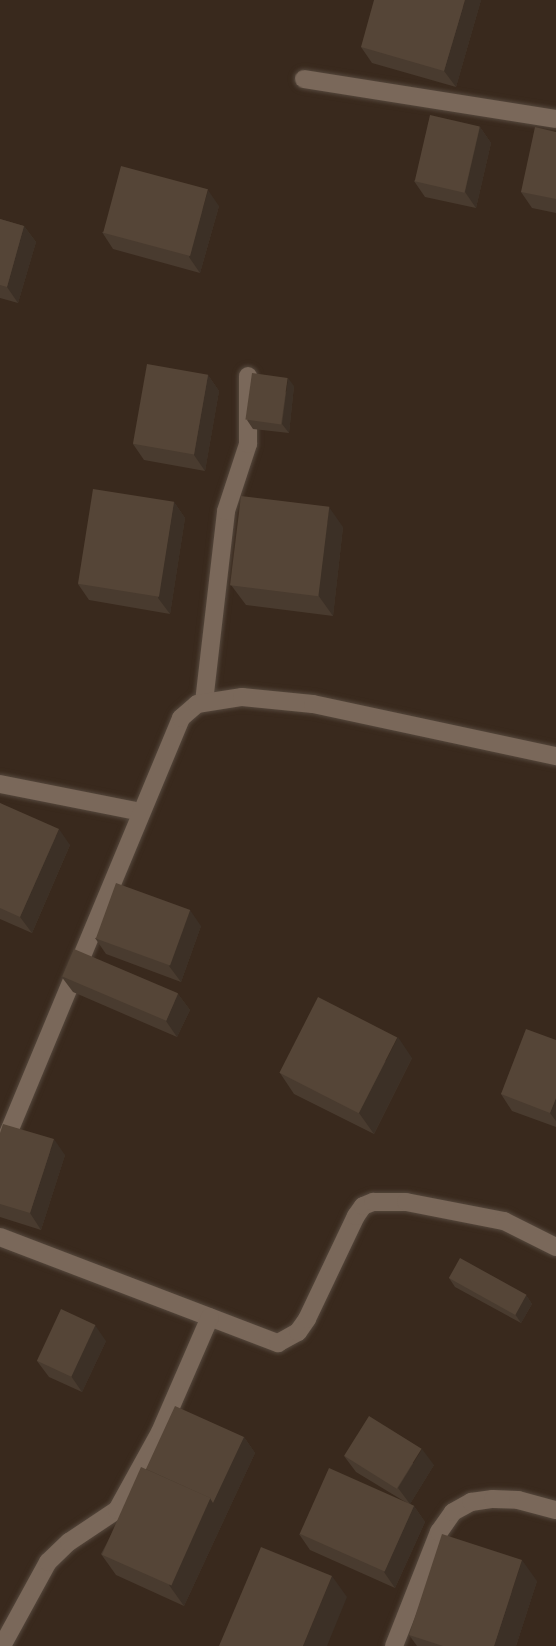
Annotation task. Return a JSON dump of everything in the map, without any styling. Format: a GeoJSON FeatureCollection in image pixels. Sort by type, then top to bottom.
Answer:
{"type":"FeatureCollection","features":[{"type":"Feature","properties":{"kind":"street"},"geometry":{"type":"LineString","coordinates":[[304,79],[556,119]]}},
{"type":"Feature","properties":{"kind":"street"},"geometry":{"type":"LineString","coordinates":[[204,702],[226,511],[248,444],[248,376]]}},
{"type":"Feature","properties":{"kind":"street"},"geometry":{"type":"LineString","coordinates":[[0,1153],[181,718],[204,702],[242,697],[313,704],[556,756]]}},
{"type":"Feature","properties":{"kind":"street"},"geometry":{"type":"LineString","coordinates":[[0,784],[141,812]]}},
{"type":"Feature","properties":{"kind":"street"},"geometry":{"type":"LineString","coordinates":[[0,1237],[210,1317],[266,1342],[288,1339],[308,1318],[356,1216],[363,1206],[373,1202],[406,1202],[504,1221],[556,1247]]}},
{"type":"Feature","properties":{"kind":"street"},"geometry":{"type":"LineString","coordinates":[[2,1646],[48,1562],[69,1542],[117,1510],[160,1432],[210,1317]]}},
{"type":"Feature","properties":{"kind":"street"},"geometry":{"type":"LineString","coordinates":[[394,1646],[439,1532],[453,1512],[471,1502],[493,1499],[518,1500],[556,1510]]}},
{"type":"Feature","properties":{"kind":"building"},"geometry":{"type":"Polygon","coordinates":[[[374,0],[465,0],[444,71],[361,47],[374,0]]]}},
{"type":"Feature","properties":{"kind":"building"},"geometry":{"type":"Polygon","coordinates":[[[430,115],[480,126],[464,193],[415,181],[430,115]]]}},
{"type":"Feature","properties":{"kind":"building"},"geometry":{"type":"Polygon","coordinates":[[[535,127],[556,132],[556,199],[521,192],[535,127]]]}},
{"type":"Feature","properties":{"kind":"building"},"geometry":{"type":"Polygon","coordinates":[[[121,166],[208,189],[190,256],[103,233],[121,166]]]}},
{"type":"Feature","properties":{"kind":"building"},"geometry":{"type":"Polygon","coordinates":[[[0,219],[24,226],[7,287],[0,285],[0,219]]]}},
{"type":"Feature","properties":{"kind":"building"},"geometry":{"type":"Polygon","coordinates":[[[147,364],[208,375],[194,455],[133,444],[147,364]]]}},
{"type":"Feature","properties":{"kind":"building"},"geometry":{"type":"Polygon","coordinates":[[[252,373],[288,378],[281,425],[245,420],[252,373]]]}},
{"type":"Feature","properties":{"kind":"building"},"geometry":{"type":"Polygon","coordinates":[[[93,489],[174,502],[159,597],[78,584],[93,489]]]}},
{"type":"Feature","properties":{"kind":"building"},"geometry":{"type":"Polygon","coordinates":[[[241,496],[329,507],[318,596],[230,585],[241,496]]]}},
{"type":"Feature","properties":{"kind":"building"},"geometry":{"type":"Polygon","coordinates":[[[0,803],[59,829],[20,917],[0,908],[0,803]]]}},
{"type":"Feature","properties":{"kind":"building"},"geometry":{"type":"Polygon","coordinates":[[[116,883],[190,910],[170,965],[96,938],[116,883]]]}},
{"type":"Feature","properties":{"kind":"building"},"geometry":{"type":"Polygon","coordinates":[[[74,949],[178,993],[166,1021],[62,977],[74,949]]]}},
{"type":"Feature","properties":{"kind":"building"},"geometry":{"type":"Polygon","coordinates":[[[318,997],[397,1037],[359,1113],[279,1073],[318,997]]]}},
{"type":"Feature","properties":{"kind":"building"},"geometry":{"type":"Polygon","coordinates":[[[526,1029],[556,1040],[556,1098],[550,1113],[501,1094],[526,1029]]]}},
{"type":"Feature","properties":{"kind":"building"},"geometry":{"type":"Polygon","coordinates":[[[3,1124],[54,1139],[30,1213],[0,1204],[0,1133],[3,1124]]]}},
{"type":"Feature","properties":{"kind":"building"},"geometry":{"type":"Polygon","coordinates":[[[460,1258],[526,1295],[515,1315],[449,1278],[460,1258]]]}},
{"type":"Feature","properties":{"kind":"building"},"geometry":{"type":"Polygon","coordinates":[[[61,1309],[95,1325],[71,1377],[37,1361],[61,1309]]]}},
{"type":"Feature","properties":{"kind":"building"},"geometry":{"type":"Polygon","coordinates":[[[175,1406],[244,1437],[213,1503],[210,1498],[146,1469],[175,1406]]]}},
{"type":"Feature","properties":{"kind":"building"},"geometry":{"type":"Polygon","coordinates":[[[369,1416],[422,1449],[397,1489],[344,1456],[369,1416]]]}},
{"type":"Feature","properties":{"kind":"building"},"geometry":{"type":"Polygon","coordinates":[[[141,1467],[210,1498],[171,1586],[102,1555],[141,1467]]]}},
{"type":"Feature","properties":{"kind":"building"},"geometry":{"type":"Polygon","coordinates":[[[329,1468],[414,1506],[385,1572],[300,1534],[329,1468]]]}},
{"type":"Feature","properties":{"kind":"building"},"geometry":{"type":"Polygon","coordinates":[[[442,1534],[522,1560],[494,1646],[443,1646],[409,1635],[442,1534]]]}},
{"type":"Feature","properties":{"kind":"building"},"geometry":{"type":"Polygon","coordinates":[[[261,1547],[332,1576],[303,1646],[219,1646],[261,1547]]]}}]}
